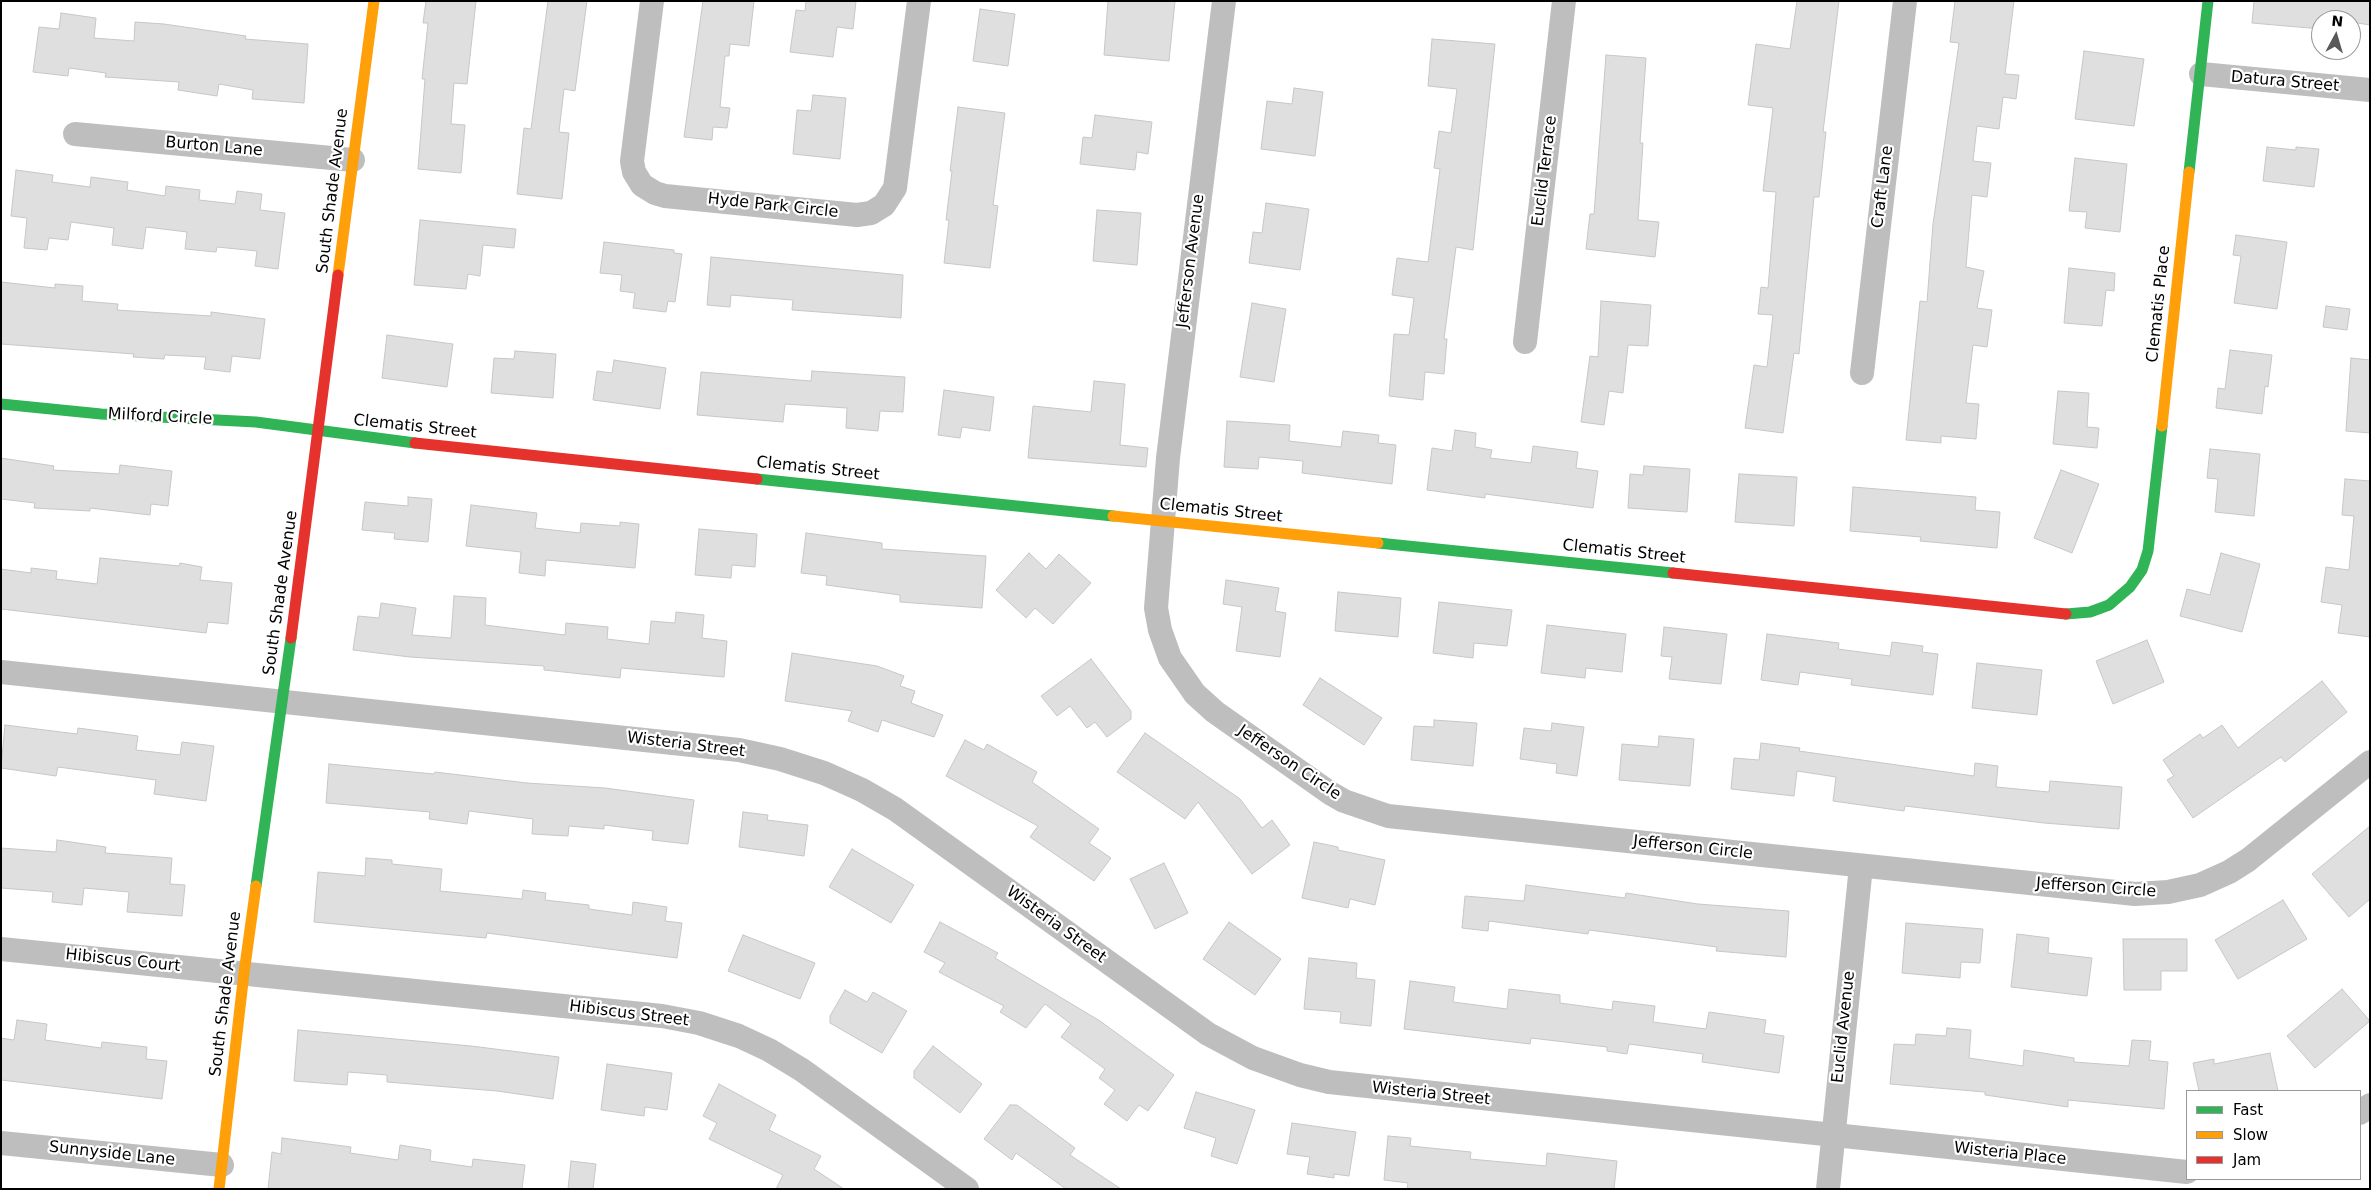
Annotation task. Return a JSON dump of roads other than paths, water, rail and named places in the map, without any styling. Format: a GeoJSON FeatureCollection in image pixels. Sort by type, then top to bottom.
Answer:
{"type":"FeatureCollection","features":[{"type":"Feature","properties":{"kind":"street","name":"South Shade Avenue"},"geometry":{"type":"LineString","coordinates":[[219,1189],[244,973],[319,432],[374,1]]}},
{"type":"Feature","properties":{"kind":"street","name":"Hyde Park Circle"},"geometry":{"type":"LineString","coordinates":[[652,1],[632,161],[634,172],[642,184],[655,193],[665,196],[857,214],[871,213],[884,205],[895,188],[919,1]]}},
{"type":"Feature","properties":{"kind":"street","name":"Jefferson Avenue"},"geometry":{"type":"LineString","coordinates":[[1163,521],[1168,458],[1224,1]]}},
{"type":"Feature","properties":{"kind":"street","name":"Euclid Terrace"},"geometry":{"type":"LineString","coordinates":[[1525,342],[1564,1]]}},
{"type":"Feature","properties":{"kind":"street","name":"Craft Lane"},"geometry":{"type":"LineString","coordinates":[[1862,373],[1905,1]]}},
{"type":"Feature","properties":{"kind":"street","name":"Clematis Place"},"geometry":{"type":"LineString","coordinates":[[2117,600],[2130,587],[2142,570],[2148,551],[2208,1]]}},
{"type":"Feature","properties":{"kind":"street","name":"Datura Street"},"geometry":{"type":"LineString","coordinates":[[2201,74],[2370,90]]}},
{"type":"Feature","properties":{"kind":"street","name":"Burton Lane"},"geometry":{"type":"LineString","coordinates":[[75,134],[353,160]]}},
{"type":"Feature","properties":{"kind":"street","name":"Milford Circle"},"geometry":{"type":"LineString","coordinates":[[1,404],[101,414],[256,422],[319,432]]}},
{"type":"Feature","properties":{"kind":"street","name":"Clematis Street"},"geometry":{"type":"LineString","coordinates":[[319,432],[2070,614],[2090,612],[2117,600]]}},
{"type":"Feature","properties":{"kind":"street","name":"Jefferson Circle"},"geometry":{"type":"LineString","coordinates":[[1163,521],[1156,608],[1160,630],[1170,658],[1186,684],[1215,712],[1330,793],[1344,801],[1388,816],[2135,894],[2168,892],[2200,885],[2242,864],[2370,762]]}},
{"type":"Feature","properties":{"kind":"street"},"geometry":{"type":"LineString","coordinates":[[1,672],[283,701]]}},
{"type":"Feature","properties":{"kind":"street","name":"Wisteria Street"},"geometry":{"type":"LineString","coordinates":[[283,701],[739,750],[780,759],[824,772],[862,790],[895,810],[1208,1034],[1253,1058],[1300,1075],[1362,1087],[1833,1136]]}},
{"type":"Feature","properties":{"kind":"street","name":"Euclid Avenue"},"geometry":{"type":"LineString","coordinates":[[1828,1189],[1861,866]]}},
{"type":"Feature","properties":{"kind":"street","name":"Hibiscus Court"},"geometry":{"type":"LineString","coordinates":[[1,949],[244,973]]}},
{"type":"Feature","properties":{"kind":"street","name":"Hibiscus Street"},"geometry":{"type":"LineString","coordinates":[[244,973],[662,1016],[699,1023],[739,1036],[769,1050],[802,1070],[967,1189]]}},
{"type":"Feature","properties":{"kind":"street","name":"Wisteria Place"},"geometry":{"type":"LineString","coordinates":[[1833,1136],[2186,1172]]}},
{"type":"Feature","properties":{"kind":"street","name":"Sunnyside Lane"},"geometry":{"type":"LineString","coordinates":[[1,1143],[222,1164]]}}]}
